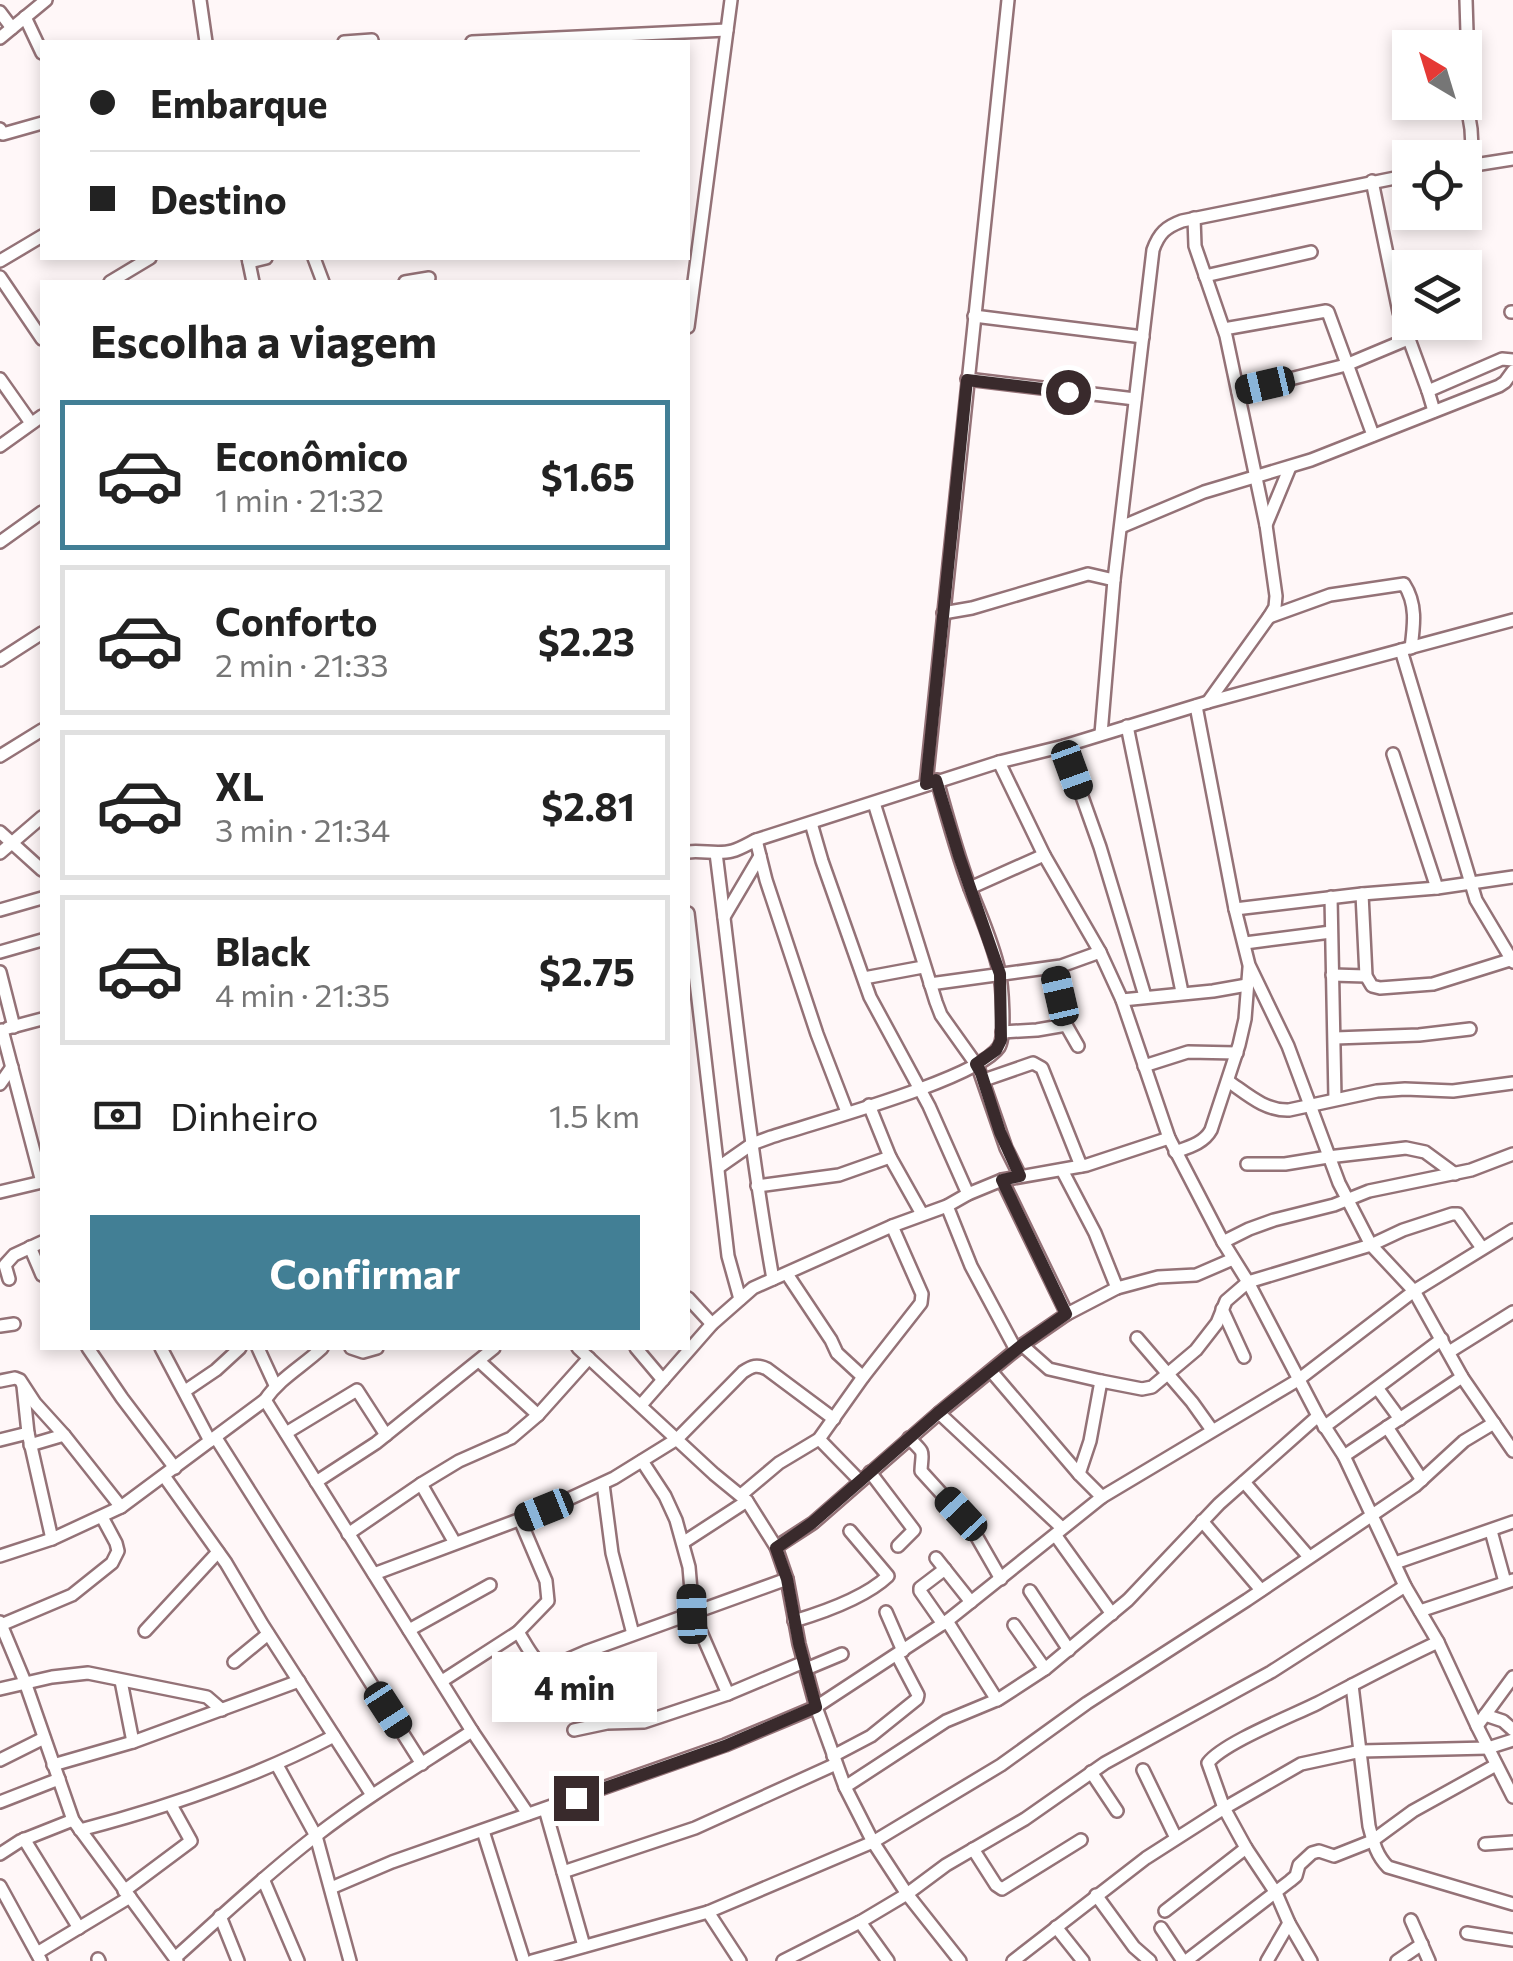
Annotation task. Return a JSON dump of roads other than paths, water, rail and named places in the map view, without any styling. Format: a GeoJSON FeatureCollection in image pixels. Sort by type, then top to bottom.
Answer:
{"type":"FeatureCollection","features":[{"type":"Feature","properties":{"kind":"street"},"geometry":{"type":"LineString","coordinates":[[0,38],[46,0]]}},
{"type":"Feature","properties":{"kind":"street"},"geometry":{"type":"LineString","coordinates":[[200,0],[206,40]]}},
{"type":"Feature","properties":{"kind":"street"},"geometry":{"type":"LineString","coordinates":[[690,311],[731,0]]}},
{"type":"Feature","properties":{"kind":"street"},"geometry":{"type":"LineString","coordinates":[[719,1167],[752,1144],[921,1089],[976,1064],[996,1050],[1002,1032],[1000,974],[931,782],[943,614],[1008,0]]}},
{"type":"Feature","properties":{"kind":"street"},"geometry":{"type":"LineString","coordinates":[[1466,0],[1466,105],[1470,140]]}},
{"type":"Feature","properties":{"kind":"street"},"geometry":{"type":"LineString","coordinates":[[0,12],[12,28]]}},
{"type":"Feature","properties":{"kind":"street"},"geometry":{"type":"LineString","coordinates":[[25,16],[40,49]]}},
{"type":"Feature","properties":{"kind":"street"},"geometry":{"type":"LineString","coordinates":[[514,40],[727,30]]}},
{"type":"Feature","properties":{"kind":"street"},"geometry":{"type":"LineString","coordinates":[[1,133],[40,124]]}},
{"type":"Feature","properties":{"kind":"street"},"geometry":{"type":"LineString","coordinates":[[1482,164],[1513,159]]}},
{"type":"Feature","properties":{"kind":"street"},"geometry":{"type":"LineString","coordinates":[[1101,734],[1114,580],[1159,235],[1171,225],[1194,218],[1392,178]]}},
{"type":"Feature","properties":{"kind":"street"},"geometry":{"type":"LineString","coordinates":[[1372,181],[1392,280]]}},
{"type":"Feature","properties":{"kind":"street"},"geometry":{"type":"LineString","coordinates":[[1194,218],[1194,240],[1224,329],[1238,392],[1276,596],[1269,617],[1202,704],[1235,909],[1250,965],[1288,1046],[1346,1199],[1371,1245],[1414,1291],[1462,1377],[1513,1451]]}},
{"type":"Feature","properties":{"kind":"street"},"geometry":{"type":"LineString","coordinates":[[0,261],[40,237]]}},
{"type":"Feature","properties":{"kind":"street"},"geometry":{"type":"LineString","coordinates":[[1205,276],[1312,252]]}},
{"type":"Feature","properties":{"kind":"street"},"geometry":{"type":"LineString","coordinates":[[113,280],[147,260]]}},
{"type":"Feature","properties":{"kind":"street"},"geometry":{"type":"LineString","coordinates":[[0,277],[40,330]]}},
{"type":"Feature","properties":{"kind":"street"},"geometry":{"type":"LineString","coordinates":[[417,280],[429,278]]}},
{"type":"Feature","properties":{"kind":"street"},"geometry":{"type":"LineString","coordinates":[[1224,329],[1326,311],[1373,436]]}},
{"type":"Feature","properties":{"kind":"street"},"geometry":{"type":"LineString","coordinates":[[974,316],[1143,337]]}},
{"type":"Feature","properties":{"kind":"street"},"geometry":{"type":"LineString","coordinates":[[1238,392],[1346,365],[1406,340]]}},
{"type":"Feature","properties":{"kind":"street"},"geometry":{"type":"LineString","coordinates":[[1408,340],[1434,411]]}},
{"type":"Feature","properties":{"kind":"street"},"geometry":{"type":"LineString","coordinates":[[1428,390],[1502,359],[1513,360]]}},
{"type":"Feature","properties":{"kind":"street"},"geometry":{"type":"LineString","coordinates":[[1122,527],[1204,492],[1290,467],[1499,386],[1513,371]]}},
{"type":"Feature","properties":{"kind":"street"},"geometry":{"type":"LineString","coordinates":[[0,380],[37,419],[0,446]]}},
{"type":"Feature","properties":{"kind":"street"},"geometry":{"type":"LineString","coordinates":[[967,380],[1136,400]]}},
{"type":"Feature","properties":{"kind":"street"},"geometry":{"type":"LineString","coordinates":[[1266,526],[1290,467]]}},
{"type":"Feature","properties":{"kind":"street"},"geometry":{"type":"LineString","coordinates":[[0,542],[40,513]]}},
{"type":"Feature","properties":{"kind":"street"},"geometry":{"type":"LineString","coordinates":[[943,614],[1088,574],[1114,580]]}},
{"type":"Feature","properties":{"kind":"street"},"geometry":{"type":"LineString","coordinates":[[1269,617],[1330,594],[1404,584],[1412,598],[1414,616],[1406,649],[1471,883],[1480,908],[1512,960],[1418,986],[1372,986],[1366,976],[1362,894]]}},
{"type":"Feature","properties":{"kind":"street"},"geometry":{"type":"LineString","coordinates":[[690,852],[736,850],[931,782],[1513,620]]}},
{"type":"Feature","properties":{"kind":"street"},"geometry":{"type":"LineString","coordinates":[[0,660],[40,634]]}},
{"type":"Feature","properties":{"kind":"street"},"geometry":{"type":"LineString","coordinates":[[1128,726],[1182,992]]}},
{"type":"Feature","properties":{"kind":"street"},"geometry":{"type":"LineString","coordinates":[[0,756],[40,731]]}},
{"type":"Feature","properties":{"kind":"street"},"geometry":{"type":"LineString","coordinates":[[1064,746],[1146,996]]}},
{"type":"Feature","properties":{"kind":"street"},"geometry":{"type":"LineString","coordinates":[[1393,754],[1437,888]]}},
{"type":"Feature","properties":{"kind":"street"},"geometry":{"type":"LineString","coordinates":[[999,762],[1044,856],[1100,952],[1122,1000],[1169,1138],[1321,1422],[1344,1456],[1405,1586],[1438,1642],[1513,1796]]}},
{"type":"Feature","properties":{"kind":"street"},"geometry":{"type":"LineString","coordinates":[[874,804],[923,967],[942,1016],[984,1080],[1000,1132],[1020,1176]]}},
{"type":"Feature","properties":{"kind":"street"},"geometry":{"type":"LineString","coordinates":[[0,853],[40,819]]}},
{"type":"Feature","properties":{"kind":"street"},"geometry":{"type":"LineString","coordinates":[[811,822],[876,1011],[921,1089],[968,1194]]}},
{"type":"Feature","properties":{"kind":"street"},"geometry":{"type":"LineString","coordinates":[[0,832],[40,868]]}},
{"type":"Feature","properties":{"kind":"street"},"geometry":{"type":"LineString","coordinates":[[756,840],[818,1034],[848,1112]]}},
{"type":"Feature","properties":{"kind":"street"},"geometry":{"type":"LineString","coordinates":[[716,853],[773,1279]]}},
{"type":"Feature","properties":{"kind":"street"},"geometry":{"type":"LineString","coordinates":[[724,917],[760,856]]}},
{"type":"Feature","properties":{"kind":"street"},"geometry":{"type":"LineString","coordinates":[[970,888],[1044,856]]}},
{"type":"Feature","properties":{"kind":"street"},"geometry":{"type":"LineString","coordinates":[[1235,909],[1513,877]]}},
{"type":"Feature","properties":{"kind":"street"},"geometry":{"type":"LineString","coordinates":[[1330,898],[1336,1098]]}},
{"type":"Feature","properties":{"kind":"street"},"geometry":{"type":"LineString","coordinates":[[0,910],[40,899]]}},
{"type":"Feature","properties":{"kind":"street"},"geometry":{"type":"LineString","coordinates":[[690,928],[728,1256],[740,1298]]}},
{"type":"Feature","properties":{"kind":"street"},"geometry":{"type":"LineString","coordinates":[[1245,944],[1331,932]]}},
{"type":"Feature","properties":{"kind":"street"},"geometry":{"type":"LineString","coordinates":[[0,952],[40,941]]}},
{"type":"Feature","properties":{"kind":"street"},"geometry":{"type":"LineString","coordinates":[[930,984],[1053,968],[1100,952]]}},
{"type":"Feature","properties":{"kind":"street"},"geometry":{"type":"LineString","coordinates":[[1176,1152],[1209,1135],[1237,1053],[1250,965]]}},
{"type":"Feature","properties":{"kind":"street"},"geometry":{"type":"LineString","coordinates":[[864,978],[923,967]]}},
{"type":"Feature","properties":{"kind":"street"},"geometry":{"type":"LineString","coordinates":[[1053,968],[1066,1025],[1078,1046]]}},
{"type":"Feature","properties":{"kind":"street"},"geometry":{"type":"LineString","coordinates":[[0,972],[12,1067],[40,1174]]}},
{"type":"Feature","properties":{"kind":"street"},"geometry":{"type":"LineString","coordinates":[[1332,975],[1366,976]]}},
{"type":"Feature","properties":{"kind":"street"},"geometry":{"type":"LineString","coordinates":[[1122,1000],[1247,985]]}},
{"type":"Feature","properties":{"kind":"street"},"geometry":{"type":"LineString","coordinates":[[5,1029],[40,1020]]}},
{"type":"Feature","properties":{"kind":"street"},"geometry":{"type":"LineString","coordinates":[[1002,1032],[1066,1025]]}},
{"type":"Feature","properties":{"kind":"street"},"geometry":{"type":"LineString","coordinates":[[1335,1038],[1470,1030]]}},
{"type":"Feature","properties":{"kind":"street"},"geometry":{"type":"LineString","coordinates":[[1144,1066],[1188,1052],[1237,1053]]}},
{"type":"Feature","properties":{"kind":"street"},"geometry":{"type":"LineString","coordinates":[[984,1080],[1038,1065],[1081,1166]]}},
{"type":"Feature","properties":{"kind":"street"},"geometry":{"type":"LineString","coordinates":[[0,1084],[12,1067]]}},
{"type":"Feature","properties":{"kind":"street"},"geometry":{"type":"LineString","coordinates":[[1228,1082],[1277,1110],[1377,1091],[1453,1090],[1513,1083]]}},
{"type":"Feature","properties":{"kind":"street"},"geometry":{"type":"LineString","coordinates":[[869,1105],[890,1157],[922,1214]]}},
{"type":"Feature","properties":{"kind":"street"},"geometry":{"type":"LineString","coordinates":[[690,1349],[740,1298],[773,1279],[892,1226],[1002,1180],[1081,1166],[1169,1138]]}},
{"type":"Feature","properties":{"kind":"street"},"geometry":{"type":"LineString","coordinates":[[1248,1164],[1285,1164],[1406,1148],[1425,1152],[1455,1174]]}},
{"type":"Feature","properties":{"kind":"street"},"geometry":{"type":"LineString","coordinates":[[1223,1242],[1249,1228],[1369,1192],[1486,1166],[1513,1154]]}},
{"type":"Feature","properties":{"kind":"street"},"geometry":{"type":"LineString","coordinates":[[758,1186],[839,1175],[890,1157]]}},
{"type":"Feature","properties":{"kind":"street"},"geometry":{"type":"LineString","coordinates":[[1062,1170],[1095,1233],[1117,1288]]}},
{"type":"Feature","properties":{"kind":"street"},"geometry":{"type":"LineString","coordinates":[[1002,1180],[1066,1314]]}},
{"type":"Feature","properties":{"kind":"street"},"geometry":{"type":"LineString","coordinates":[[0,1192],[40,1182]]}},
{"type":"Feature","properties":{"kind":"street"},"geometry":{"type":"LineString","coordinates":[[947,1206],[971,1266],[1019,1348],[1049,1369],[1142,1389],[1168,1376],[1208,1336],[1231,1296],[1248,1282],[1458,1214],[1482,1248]]}},
{"type":"Feature","properties":{"kind":"street"},"geometry":{"type":"LineString","coordinates":[[684,1542],[744,1498],[779,1463],[819,1439],[923,1300],[892,1226]]}},
{"type":"Feature","properties":{"kind":"street"},"geometry":{"type":"LineString","coordinates":[[331,1888],[392,1862],[725,1746],[816,1707],[945,1622],[1102,1497],[1298,1380],[1414,1291],[1513,1230]]}},
{"type":"Feature","properties":{"kind":"street"},"geometry":{"type":"LineString","coordinates":[[9,1280],[7,1261],[40,1243]]}},
{"type":"Feature","properties":{"kind":"street"},"geometry":{"type":"LineString","coordinates":[[30,1248],[40,1270]]}},
{"type":"Feature","properties":{"kind":"street"},"geometry":{"type":"LineString","coordinates":[[776,1548],[812,1523],[938,1413],[1066,1314],[1117,1288],[1158,1277],[1204,1272],[1233,1259]]}},
{"type":"Feature","properties":{"kind":"street"},"geometry":{"type":"LineString","coordinates":[[787,1274],[837,1353],[862,1377]]}},
{"type":"Feature","properties":{"kind":"street"},"geometry":{"type":"LineString","coordinates":[[690,1300],[712,1324]]}},
{"type":"Feature","properties":{"kind":"street"},"geometry":{"type":"LineString","coordinates":[[1222,1309],[1244,1357]]}},
{"type":"Feature","properties":{"kind":"street"},"geometry":{"type":"LineString","coordinates":[[1449,1352],[1513,1312]]}},
{"type":"Feature","properties":{"kind":"street"},"geometry":{"type":"LineString","coordinates":[[0,1326],[14,1324]]}},
{"type":"Feature","properties":{"kind":"street"},"geometry":{"type":"LineString","coordinates":[[1137,1338],[1212,1430]]}},
{"type":"Feature","properties":{"kind":"street"},"geometry":{"type":"LineString","coordinates":[[845,1787],[946,1721],[997,1700],[1045,1669],[1147,1582],[1244,1482],[1321,1422],[1378,1388],[1442,1340]]}},
{"type":"Feature","properties":{"kind":"street"},"geometry":{"type":"LineString","coordinates":[[89,1350],[372,1795]]}},
{"type":"Feature","properties":{"kind":"street"},"geometry":{"type":"LineString","coordinates":[[162,1350],[213,1440],[422,1764]]}},
{"type":"Feature","properties":{"kind":"street"},"geometry":{"type":"LineString","coordinates":[[185,1392],[238,1350]]}},
{"type":"Feature","properties":{"kind":"street"},"geometry":{"type":"LineString","coordinates":[[259,1350],[275,1385]]}},
{"type":"Feature","properties":{"kind":"street"},"geometry":{"type":"LineString","coordinates":[[0,1556],[52,1539],[121,1507],[265,1400],[275,1385],[320,1350]]}},
{"type":"Feature","properties":{"kind":"street"},"geometry":{"type":"LineString","coordinates":[[316,1482],[386,1435],[492,1350]]}},
{"type":"Feature","properties":{"kind":"street"},"geometry":{"type":"LineString","coordinates":[[638,1350],[663,1380]]}},
{"type":"Feature","properties":{"kind":"street"},"geometry":{"type":"LineString","coordinates":[[641,1405],[689,1350]]}},
{"type":"Feature","properties":{"kind":"street"},"geometry":{"type":"LineString","coordinates":[[348,1534],[459,1460],[501,1444],[518,1432],[538,1414],[585,1351],[744,1498],[776,1548],[787,1579],[816,1707],[845,1787],[906,1894],[960,1961]]}},
{"type":"Feature","properties":{"kind":"street"},"geometry":{"type":"LineString","coordinates":[[479,1361],[538,1414]]}},
{"type":"Feature","properties":{"kind":"street"},"geometry":{"type":"LineString","coordinates":[[374,1574],[520,1520],[602,1484],[677,1439],[743,1372],[758,1365],[834,1420]]}},
{"type":"Feature","properties":{"kind":"street"},"geometry":{"type":"LineString","coordinates":[[991,1371],[1102,1497]]}},
{"type":"Feature","properties":{"kind":"street"},"geometry":{"type":"LineString","coordinates":[[1344,1456],[1462,1377]]}},
{"type":"Feature","properties":{"kind":"street"},"geometry":{"type":"LineString","coordinates":[[0,1381],[18,1378],[121,1507]]}},
{"type":"Feature","properties":{"kind":"street"},"geometry":{"type":"LineString","coordinates":[[1079,1474],[1090,1441],[1101,1381]]}},
{"type":"Feature","properties":{"kind":"street"},"geometry":{"type":"LineString","coordinates":[[23,1386],[29,1439],[52,1539]]}},
{"type":"Feature","properties":{"kind":"street"},"geometry":{"type":"LineString","coordinates":[[1378,1388],[1400,1419]]}},
{"type":"Feature","properties":{"kind":"street"},"geometry":{"type":"LineString","coordinates":[[286,1432],[357,1390],[386,1435]]}},
{"type":"Feature","properties":{"kind":"street"},"geometry":{"type":"LineString","coordinates":[[265,1400],[528,1814]]}},
{"type":"Feature","properties":{"kind":"street"},"geometry":{"type":"LineString","coordinates":[[938,1413],[1059,1532],[1112,1614]]}},
{"type":"Feature","properties":{"kind":"street"},"geometry":{"type":"LineString","coordinates":[[540,1960],[708,1912],[873,1842],[1001,1765],[1086,1703],[1261,1590],[1422,1480],[1464,1441],[1494,1422]]}},
{"type":"Feature","properties":{"kind":"street"},"geometry":{"type":"LineString","coordinates":[[1387,1427],[1422,1480]]}},
{"type":"Feature","properties":{"kind":"street"},"geometry":{"type":"LineString","coordinates":[[0,1440],[64,1434]]}},
{"type":"Feature","properties":{"kind":"street"},"geometry":{"type":"LineString","coordinates":[[909,1438],[923,1452],[921,1471],[970,1525],[1000,1578]]}},
{"type":"Feature","properties":{"kind":"street"},"geometry":{"type":"LineString","coordinates":[[819,1439],[865,1476],[914,1530],[898,1546]]}},
{"type":"Feature","properties":{"kind":"street"},"geometry":{"type":"LineString","coordinates":[[642,1461],[665,1496],[684,1542],[692,1614],[728,1694]]}},
{"type":"Feature","properties":{"kind":"street"},"geometry":{"type":"LineString","coordinates":[[1244,1482],[1309,1557]]}},
{"type":"Feature","properties":{"kind":"street"},"geometry":{"type":"LineString","coordinates":[[421,1484],[455,1543]]}},
{"type":"Feature","properties":{"kind":"street"},"geometry":{"type":"LineString","coordinates":[[602,1484],[612,1554],[633,1634]]}},
{"type":"Feature","properties":{"kind":"street"},"geometry":{"type":"LineString","coordinates":[[102,1518],[118,1551],[112,1563],[72,1595],[1,1624],[77,1825],[177,1959],[220,1916],[316,1836],[472,1731]]}},
{"type":"Feature","properties":{"kind":"street"},"geometry":{"type":"LineString","coordinates":[[442,1681],[518,1632],[548,1601],[546,1581],[520,1520]]}},
{"type":"Feature","properties":{"kind":"street"},"geometry":{"type":"LineString","coordinates":[[1202,1521],[1261,1590]]}},
{"type":"Feature","properties":{"kind":"street"},"geometry":{"type":"LineString","coordinates":[[1395,1563],[1505,1528],[1509,1581],[1420,1610]]}},
{"type":"Feature","properties":{"kind":"street"},"geometry":{"type":"LineString","coordinates":[[794,1621],[843,1603],[888,1576],[850,1531]]}},
{"type":"Feature","properties":{"kind":"street"},"geometry":{"type":"LineString","coordinates":[[145,1631],[218,1552]]}},
{"type":"Feature","properties":{"kind":"street"},"geometry":{"type":"LineString","coordinates":[[971,1602],[940,1563],[920,1588],[997,1700]]}},
{"type":"Feature","properties":{"kind":"street"},"geometry":{"type":"LineString","coordinates":[[518,1632],[536,1659],[548,1668],[787,1579]]}},
{"type":"Feature","properties":{"kind":"street"},"geometry":{"type":"LineString","coordinates":[[410,1630],[490,1585]]}},
{"type":"Feature","properties":{"kind":"street"},"geometry":{"type":"LineString","coordinates":[[783,1961],[860,1922],[1025,1819],[1091,1772],[1271,1672],[1405,1586]]}},
{"type":"Feature","properties":{"kind":"street"},"geometry":{"type":"LineString","coordinates":[[1030,1590],[1069,1650]]}},
{"type":"Feature","properties":{"kind":"street"},"geometry":{"type":"LineString","coordinates":[[563,1872],[695,1828],[834,1760],[918,1699],[886,1612]]}},
{"type":"Feature","properties":{"kind":"street"},"geometry":{"type":"LineString","coordinates":[[1014,1625],[1045,1669]]}},
{"type":"Feature","properties":{"kind":"street"},"geometry":{"type":"LineString","coordinates":[[234,1662],[268,1634]]}},
{"type":"Feature","properties":{"kind":"street"},"geometry":{"type":"LineString","coordinates":[[1311,1961],[1276,1893],[1224,1808],[1208,1763],[1229,1746],[1438,1642]]}},
{"type":"Feature","properties":{"kind":"street"},"geometry":{"type":"LineString","coordinates":[[574,1730],[607,1723],[644,1722],[842,1654]]}},
{"type":"Feature","properties":{"kind":"street"},"geometry":{"type":"LineString","coordinates":[[0,1688],[52,1676],[88,1673],[207,1697],[222,1710]]}},
{"type":"Feature","properties":{"kind":"street"},"geometry":{"type":"LineString","coordinates":[[1477,1726],[1513,1676]]}},
{"type":"Feature","properties":{"kind":"street"},"geometry":{"type":"LineString","coordinates":[[120,1682],[133,1742]]}},
{"type":"Feature","properties":{"kind":"street"},"geometry":{"type":"LineString","coordinates":[[53,1765],[133,1742],[299,1682]]}},
{"type":"Feature","properties":{"kind":"street"},"geometry":{"type":"LineString","coordinates":[[1352,1685],[1367,1813],[1378,1855],[1388,1867],[1513,1904]]}},
{"type":"Feature","properties":{"kind":"street"},"geometry":{"type":"LineString","coordinates":[[1485,1715],[1503,1721],[1513,1730]]}},
{"type":"Feature","properties":{"kind":"street"},"geometry":{"type":"LineString","coordinates":[[0,1854],[24,1839],[171,1804],[227,1786],[334,1736]]}},
{"type":"Feature","properties":{"kind":"street"},"geometry":{"type":"LineString","coordinates":[[0,1760],[44,1738]]}},
{"type":"Feature","properties":{"kind":"street"},"geometry":{"type":"LineString","coordinates":[[1016,1960],[1096,1894],[1176,1838],[1302,1764],[1362,1750],[1488,1748],[1513,1740]]}},
{"type":"Feature","properties":{"kind":"street"},"geometry":{"type":"LineString","coordinates":[[276,1765],[316,1836],[350,1961]]}},
{"type":"Feature","properties":{"kind":"street"},"geometry":{"type":"LineString","coordinates":[[1161,1928],[1185,1961],[1276,1893],[1312,1853],[1334,1856],[1372,1841],[1413,1811],[1496,1765]]}},
{"type":"Feature","properties":{"kind":"street"},"geometry":{"type":"LineString","coordinates":[[1144,1770],[1176,1838]]}},
{"type":"Feature","properties":{"kind":"street"},"geometry":{"type":"LineString","coordinates":[[1091,1772],[1117,1811]]}},
{"type":"Feature","properties":{"kind":"street"},"geometry":{"type":"LineString","coordinates":[[0,1802],[59,1779]]}},
{"type":"Feature","properties":{"kind":"street"},"geometry":{"type":"LineString","coordinates":[[0,1886],[40,1957],[127,1894],[190,1841],[171,1804]]}},
{"type":"Feature","properties":{"kind":"street"},"geometry":{"type":"LineString","coordinates":[[546,1809],[584,1946]]}},
{"type":"Feature","properties":{"kind":"street"},"geometry":{"type":"LineString","coordinates":[[483,1831],[524,1961]]}},
{"type":"Feature","properties":{"kind":"street"},"geometry":{"type":"LineString","coordinates":[[24,1839],[79,1928]]}},
{"type":"Feature","properties":{"kind":"street"},"geometry":{"type":"LineString","coordinates":[[973,1849],[996,1886],[1002,1889],[1081,1840]]}},
{"type":"Feature","properties":{"kind":"street"},"geometry":{"type":"LineString","coordinates":[[1485,1844],[1513,1842]]}},
{"type":"Feature","properties":{"kind":"street"},"geometry":{"type":"LineString","coordinates":[[1165,1911],[1246,1848]]}},
{"type":"Feature","properties":{"kind":"street"},"geometry":{"type":"LineString","coordinates":[[263,1879],[298,1961]]}},
{"type":"Feature","properties":{"kind":"street"},"geometry":{"type":"LineString","coordinates":[[1096,1894],[1134,1947],[1150,1961]]}},
{"type":"Feature","properties":{"kind":"street"},"geometry":{"type":"LineString","coordinates":[[708,1912],[740,1961]]}},
{"type":"Feature","properties":{"kind":"street"},"geometry":{"type":"LineString","coordinates":[[220,1916],[238,1961]]}},
{"type":"Feature","properties":{"kind":"street"},"geometry":{"type":"LineString","coordinates":[[1411,1920],[1430,1961]]}},
{"type":"Feature","properties":{"kind":"street"},"geometry":{"type":"LineString","coordinates":[[860,1922],[888,1961]]}},
{"type":"Feature","properties":{"kind":"street"},"geometry":{"type":"LineString","coordinates":[[1268,1961],[1289,1924]]}},
{"type":"Feature","properties":{"kind":"street"},"geometry":{"type":"LineString","coordinates":[[1056,1926],[1084,1961]]}},
{"type":"Feature","properties":{"kind":"street"},"geometry":{"type":"LineString","coordinates":[[1467,1934],[1513,1940]]}},
{"type":"Feature","properties":{"kind":"street"},"geometry":{"type":"LineString","coordinates":[[1397,1961],[1422,1944]]}}]}
